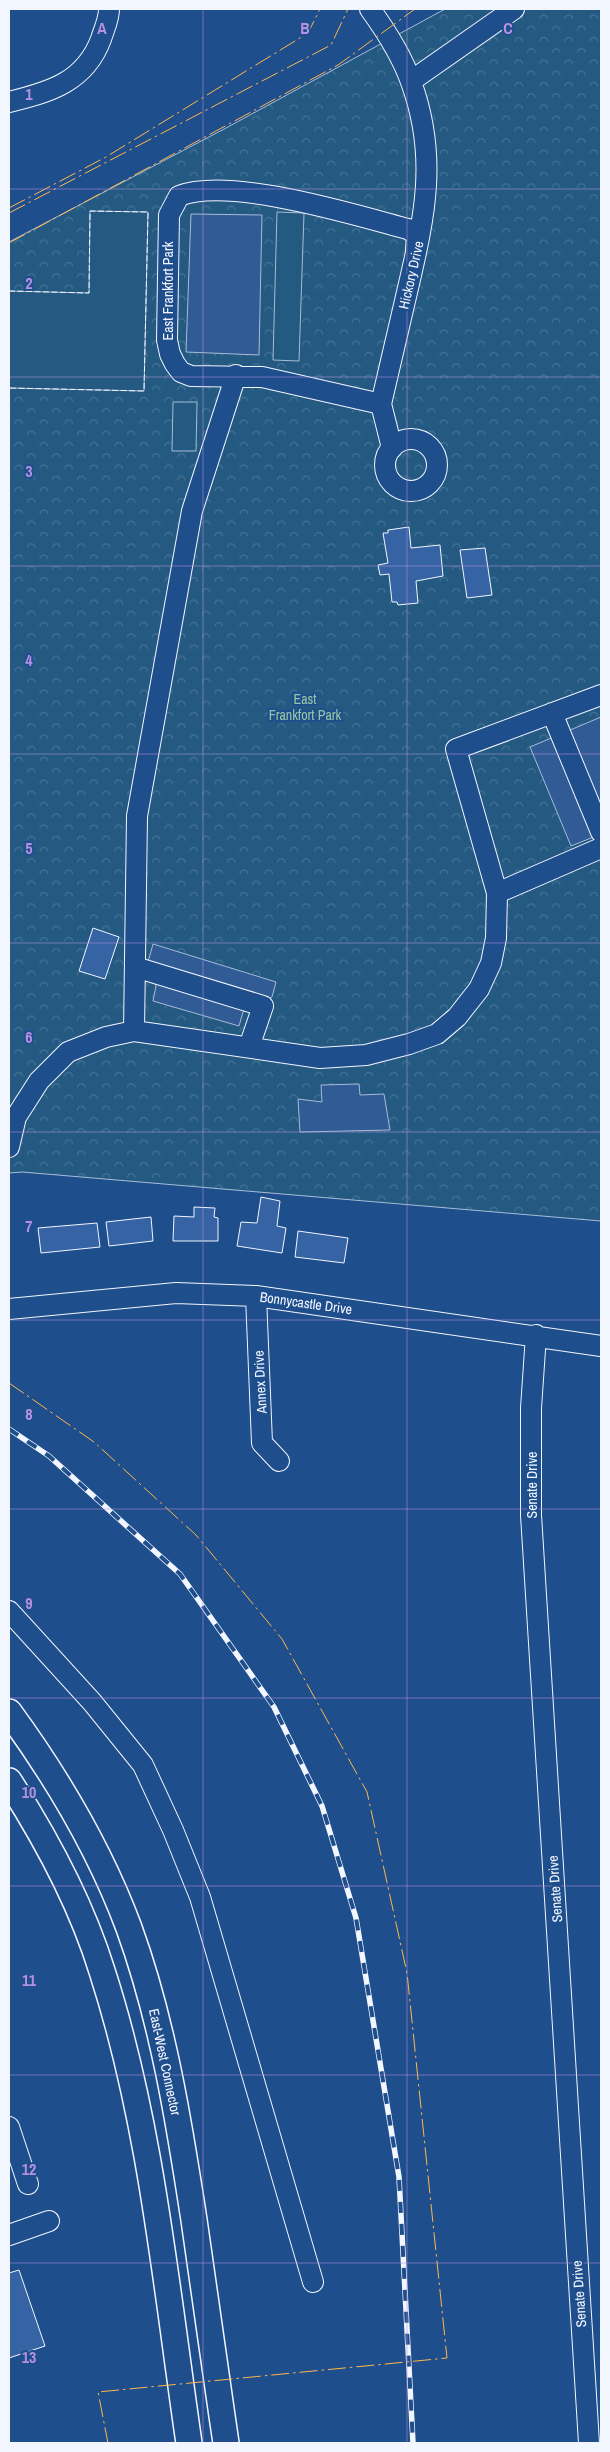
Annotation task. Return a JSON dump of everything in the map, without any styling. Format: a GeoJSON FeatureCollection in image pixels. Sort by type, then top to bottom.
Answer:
{"type":"FeatureCollection","features":[{"type":"Feature","properties":{"kind":"main road","name":"East-West Connector"},"geometry":{"type":"LineString","coordinates":[[9,1712],[45,1762],[78,1815],[106,1871],[129,1929],[148,1987],[163,2047],[185,2161],[226,2443]]}},
{"type":"Feature","properties":{"kind":"main road"},"geometry":{"type":"LineString","coordinates":[[9,1781],[57,1863],[82,1915],[102,1969],[119,2026],[144,2141],[189,2443]]}},
{"type":"Feature","properties":{"kind":"street"},"geometry":{"type":"LineString","coordinates":[[9,102],[44,93],[72,79],[89,63],[109,17],[109,9]]}},
{"type":"Feature","properties":{"kind":"street","name":"Hickory Drive"},"geometry":{"type":"LineString","coordinates":[[370,9],[383,27],[411,81],[421,117],[428,174],[423,222],[382,404]]}},
{"type":"Feature","properties":{"kind":"street"},"geometry":{"type":"LineString","coordinates":[[411,81],[514,9]]}},
{"type":"Feature","properties":{"kind":"street","name":"East Frankfort Park"},"geometry":{"type":"LineString","coordinates":[[236,375],[191,376],[182,372],[170,354],[166,324],[169,215],[179,196],[200,191],[229,191],[286,199],[318,206],[408,229],[417,235],[416,250]]}},
{"type":"Feature","properties":{"kind":"street"},"geometry":{"type":"LineString","coordinates":[[134,1031],[137,816],[192,511],[236,375],[262,377],[382,404],[392,448]]}},
{"type":"Feature","properties":{"kind":"street"},"geometry":{"type":"LineString","coordinates":[[9,1147],[16,1117],[39,1081],[68,1052],[106,1037],[134,1031],[320,1058],[366,1054],[409,1044],[437,1034],[457,1017],[479,988],[491,963],[496,938],[497,893],[456,748],[601,695]]}},
{"type":"Feature","properties":{"kind":"street"},"geometry":{"type":"LineString","coordinates":[[552,713],[601,832]]}},
{"type":"Feature","properties":{"kind":"street"},"geometry":{"type":"LineString","coordinates":[[497,893],[601,848]]}},
{"type":"Feature","properties":{"kind":"street"},"geometry":{"type":"LineString","coordinates":[[135,967],[263,1006],[249,1047]]}},
{"type":"Feature","properties":{"kind":"street","name":"Bonnycastle Drive"},"geometry":{"type":"LineString","coordinates":[[9,1310],[176,1293],[256,1296],[536,1335],[601,1346]]}},
{"type":"Feature","properties":{"kind":"street","name":"Annex Drive"},"geometry":{"type":"LineString","coordinates":[[256,1296],[262,1442],[279,1461]]}},
{"type":"Feature","properties":{"kind":"street","name":"Senate Drive"},"geometry":{"type":"LineString","coordinates":[[536,1335],[531,1408],[532,1515],[589,2443]]}},
{"type":"Feature","properties":{"kind":"street"},"geometry":{"type":"LineString","coordinates":[[9,1611],[92,1702],[143,1765],[173,1830],[200,1897],[313,2282]]}},
{"type":"Feature","properties":{"kind":"street"},"geometry":{"type":"LineString","coordinates":[[9,2127],[28,2184]]}},
{"type":"Feature","properties":{"kind":"street"},"geometry":{"type":"LineString","coordinates":[[9,2235],[49,2221]]}},
{"type":"Feature","properties":{"kind":"green space","name":"East Frankfort Park"},"geometry":{"type":"Polygon","coordinates":[[[445,9],[601,9],[601,1221],[22,1172],[9,1173],[9,242],[226,128],[445,9]]]}},
{"type":"Feature","properties":{"kind":"green space"},"geometry":{"type":"Polygon","coordinates":[[[90,211],[148,212],[144,391],[9,388],[9,291],[89,293],[90,211]]]}},
{"type":"Feature","properties":{"kind":"green space"},"geometry":{"type":"Polygon","coordinates":[[[277,212],[304,213],[299,361],[273,360],[277,212]]]}},
{"type":"Feature","properties":{"kind":"green space"},"geometry":{"type":"Polygon","coordinates":[[[173,402],[197,402],[196,451],[172,451],[173,402]]]}},
{"type":"Feature","properties":{"kind":"shaded area"},"geometry":{"type":"Polygon","coordinates":[[[191,214],[262,215],[259,355],[186,352],[191,214]]]}},
{"type":"Feature","properties":{"kind":"shaded area"},"geometry":{"type":"Polygon","coordinates":[[[601,717],[601,834],[571,846],[530,747],[601,717]]]}},
{"type":"Feature","properties":{"kind":"shaded area"},"geometry":{"type":"Polygon","coordinates":[[[153,944],[276,982],[272,997],[243,1012],[239,1026],[153,1001],[156,986],[148,962],[153,944]]]}},
{"type":"Feature","properties":{"kind":"shaded area"},"geometry":{"type":"Polygon","coordinates":[[[359,1084],[360,1095],[384,1094],[390,1130],[300,1132],[298,1099],[322,1102],[321,1085],[359,1084]]]}},
{"type":"Feature","properties":{"kind":"building"},"geometry":{"type":"Polygon","coordinates":[[[409,527],[411,548],[440,545],[443,576],[416,581],[418,603],[398,605],[397,602],[392,602],[389,574],[380,575],[378,565],[388,563],[383,533],[388,533],[388,530],[409,527]]]}},
{"type":"Feature","properties":{"kind":"building"},"geometry":{"type":"Polygon","coordinates":[[[485,548],[492,595],[467,598],[460,550],[485,548]]]}},
{"type":"Feature","properties":{"kind":"building"},"geometry":{"type":"Polygon","coordinates":[[[93,928],[119,937],[105,979],[79,971],[93,928]]]}},
{"type":"Feature","properties":{"kind":"building"},"geometry":{"type":"Polygon","coordinates":[[[261,1197],[280,1201],[277,1226],[286,1228],[282,1253],[237,1246],[241,1222],[257,1223],[261,1197]]]}},
{"type":"Feature","properties":{"kind":"building"},"geometry":{"type":"Polygon","coordinates":[[[194,1207],[215,1208],[214,1217],[218,1218],[218,1241],[173,1241],[174,1216],[194,1217],[194,1207]]]}},
{"type":"Feature","properties":{"kind":"building"},"geometry":{"type":"Polygon","coordinates":[[[151,1217],[153,1241],[109,1246],[106,1222],[151,1217]]]}},
{"type":"Feature","properties":{"kind":"building"},"geometry":{"type":"Polygon","coordinates":[[[97,1223],[100,1247],[41,1253],[38,1228],[97,1223]]]}},
{"type":"Feature","properties":{"kind":"building"},"geometry":{"type":"Polygon","coordinates":[[[298,1231],[348,1238],[344,1263],[295,1257],[298,1231]]]}},
{"type":"Feature","properties":{"kind":"building"},"geometry":{"type":"Polygon","coordinates":[[[19,2270],[45,2346],[9,2358],[9,2273],[19,2270]]]}},
{"type":"Feature","properties":{"kind":"railway"},"geometry":{"type":"LineString","coordinates":[[9,1429],[49,1456],[180,1574],[274,1707],[322,1806],[356,1918],[399,2177],[413,2443]]}},
{"type":"Feature","properties":{"kind":"fence"},"geometry":{"type":"LineString","coordinates":[[9,291],[89,293],[90,211],[148,212],[144,391],[9,388]]}},
{"type":"Feature","properties":{"kind":"power"},"geometry":{"type":"LineString","coordinates":[[9,208],[106,157],[308,33],[320,9]]}},
{"type":"Feature","properties":{"kind":"power"},"geometry":{"type":"LineString","coordinates":[[9,213],[331,45],[348,9]]}},
{"type":"Feature","properties":{"kind":"power"},"geometry":{"type":"LineString","coordinates":[[9,243],[338,65],[415,9]]}},
{"type":"Feature","properties":{"kind":"power"},"geometry":{"type":"LineString","coordinates":[[9,1383],[94,1442],[196,1535],[282,1639],[367,1792],[407,1973],[447,2358],[98,2392],[108,2443]]}}]}
